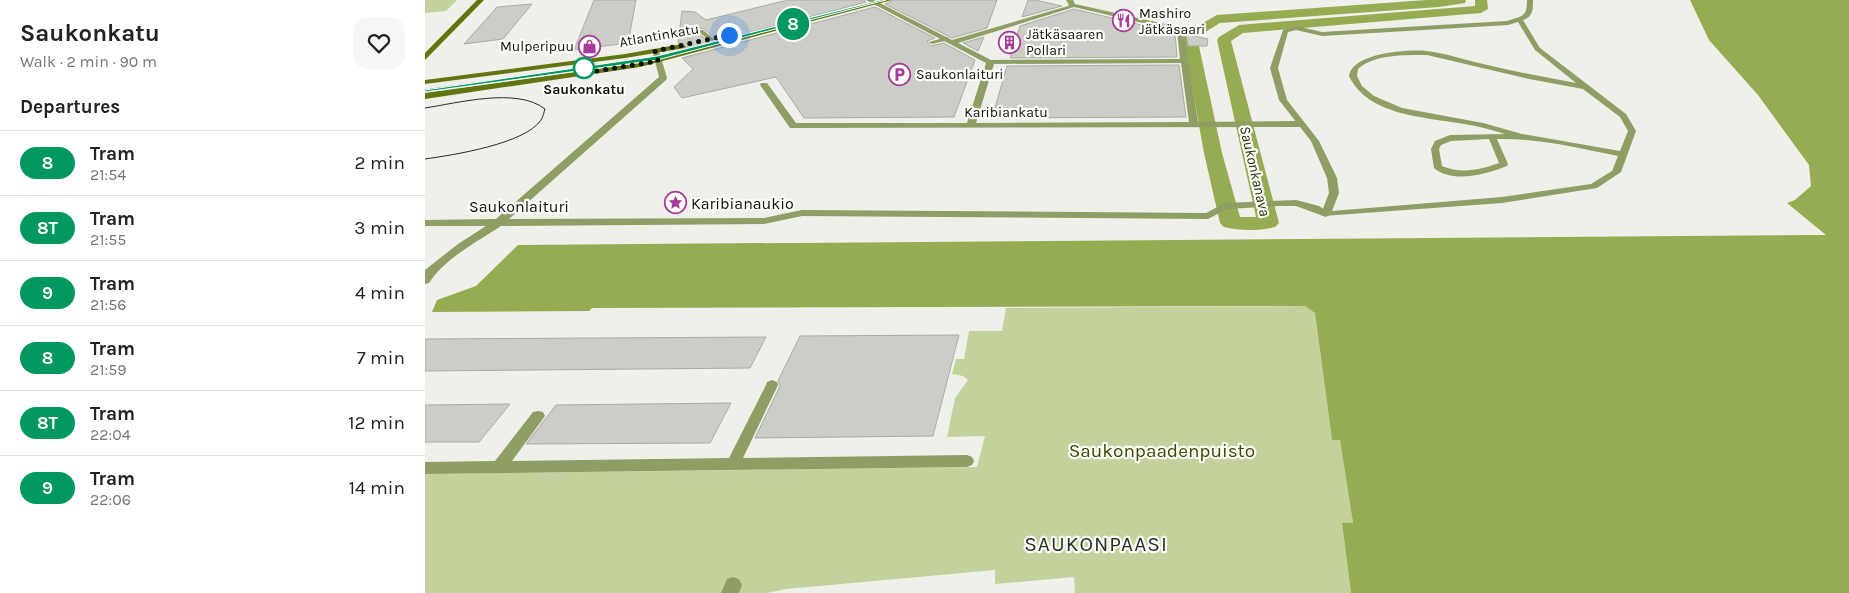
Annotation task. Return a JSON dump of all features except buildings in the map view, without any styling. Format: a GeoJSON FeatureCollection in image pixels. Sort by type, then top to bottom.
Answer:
{"type":"FeatureCollection","features":[{"type":"Feature","properties":{"kind":"street"},"geometry":{"type":"LineString","coordinates":[[425,58],[481,0]]}},
{"type":"Feature","properties":{"kind":"street","name":"Atlantinkatu"},"geometry":{"type":"LineString","coordinates":[[425,82],[655,51],[712,40],[871,1],[889,0]]}},
{"type":"Feature","properties":{"kind":"street"},"geometry":{"type":"LineString","coordinates":[[950,40],[1083,0]]}},
{"type":"Feature","properties":{"kind":"street"},"geometry":{"type":"LineString","coordinates":[[871,1],[990,62],[1185,61]]}},
{"type":"Feature","properties":{"kind":"street","name":"Atlantinkatu"},"geometry":{"type":"LineString","coordinates":[[425,96],[622,68],[658,61],[871,1]]}},
{"type":"Feature","properties":{"kind":"street"},"geometry":{"type":"LineString","coordinates":[[1071,4],[1180,30],[1196,124]]}},
{"type":"Feature","properties":{"kind":"street"},"geometry":{"type":"LineString","coordinates":[[425,280],[429,273],[461,246],[499,223],[663,78],[655,51]]}},
{"type":"Feature","properties":{"kind":"street"},"geometry":{"type":"LineString","coordinates":[[970,126],[983,84],[991,68],[990,62]]}},
{"type":"Feature","properties":{"kind":"street","name":"Karibiankatu"},"geometry":{"type":"LineString","coordinates":[[764,85],[793,126],[817,124],[970,126],[1301,124]]}},
{"type":"Feature","properties":{"kind":"street","name":"Saukonlaituri"},"geometry":{"type":"LineString","coordinates":[[425,223],[764,221],[802,214],[1208,216],[1225,206],[1279,203],[1296,203],[1315,208],[1326,214]]}},
{"type":"Feature","properties":{"kind":"lane"},"geometry":{"type":"LineString","coordinates":[[1520,20],[1537,49],[1623,116],[1632,131],[1616,172],[1595,186],[1502,200],[1326,214],[1333,193],[1332,178],[1315,141],[1283,100],[1274,68],[1281,38],[1288,29],[1296,28],[1322,34],[1508,23],[1526,17],[1530,10],[1530,0]]}},
{"type":"Feature","properties":{"kind":"lane"},"geometry":{"type":"LineString","coordinates":[[701,31],[712,40]]}},
{"type":"Feature","properties":{"kind":"lane"},"geometry":{"type":"LineString","coordinates":[[932,42],[950,40]]}},
{"type":"Feature","properties":{"kind":"lane"},"geometry":{"type":"LineString","coordinates":[[1588,88],[1529,77],[1427,53],[1413,52],[1373,58],[1355,67],[1353,76],[1360,88],[1385,104],[1425,115],[1478,124],[1522,136],[1623,154]]}},
{"type":"Feature","properties":{"kind":"lane"},"geometry":{"type":"LineString","coordinates":[[1492,137],[1504,164],[1488,171],[1455,174],[1437,168],[1435,149],[1438,143],[1450,138],[1522,136]]}},
{"type":"Feature","properties":{"kind":"lane"},"geometry":{"type":"LineString","coordinates":[[734,463],[772,386]]}},
{"type":"Feature","properties":{"kind":"lane"},"geometry":{"type":"LineString","coordinates":[[500,466],[538,416]]}},
{"type":"Feature","properties":{"kind":"lane"},"geometry":{"type":"LineString","coordinates":[[425,468],[967,461]]}},
{"type":"Feature","properties":{"kind":"green space"},"geometry":{"type":"Polygon","coordinates":[[[425,0],[457,0],[446,11],[425,13],[425,0]]]}},
{"type":"Feature","properties":{"kind":"green space","name":"Saukonpaadenpuisto"},"geometry":{"type":"Polygon","coordinates":[[[1306,306],[1315,313],[1332,440],[1340,439],[1353,523],[1342,523],[1351,593],[1075,593],[1074,577],[995,584],[995,570],[786,589],[767,593],[425,593],[425,474],[977,467],[985,436],[947,437],[955,398],[968,380],[963,376],[952,374],[956,359],[964,359],[969,331],[1002,331],[1006,308],[1306,306]]]}},
{"type":"Feature","properties":{"kind":"shaded area"},"geometry":{"type":"Polygon","coordinates":[[[1690,0],[1849,0],[1849,593],[1351,593],[1342,523],[1353,523],[1340,440],[1332,440],[1315,313],[1305,306],[592,308],[589,311],[432,312],[437,300],[476,286],[518,245],[1826,235],[1787,203],[1795,200],[1811,186],[1809,165],[1758,95],[1709,40],[1690,0]]]}},
{"type":"Feature","properties":{"kind":"waterway","name":"Saukonkanava"},"geometry":{"type":"LineString","coordinates":[[1460,0],[1217,19],[1190,36],[1213,153],[1231,223],[1268,223],[1240,113],[1224,40],[1239,29],[1481,9],[1481,0]]}},
{"type":"Feature","properties":{"kind":"tram line"},"geometry":{"type":"LineString","coordinates":[[425,90],[657,58],[883,0]]}},
{"type":"Feature","properties":{"kind":"tram line","name":"8"},"geometry":{"type":"LineString","coordinates":[[425,90],[657,58],[780,28],[883,0]]}},
{"type":"Feature","properties":{"kind":"tram line"},"geometry":{"type":"LineString","coordinates":[[425,108],[470,100],[503,98],[533,102],[545,109],[541,120],[533,128],[520,136],[487,147],[425,159]]}},
{"type":"Feature","properties":{"kind":"place","name":"Mashiro Jätkäsaari"},"geometry":{"type":"Point","coordinates":[1123,21]}},
{"type":"Feature","properties":{"kind":"place","name":"Jätkäsaaren Pollari"},"geometry":{"type":"Point","coordinates":[1010,42]}},
{"type":"Feature","properties":{"kind":"place","name":"Mulperipuu"},"geometry":{"type":"Point","coordinates":[590,46]}},
{"type":"Feature","properties":{"kind":"place","name":"Saukonkatu"},"geometry":{"type":"Point","coordinates":[584,68]}},
{"type":"Feature","properties":{"kind":"place","name":"Saukonlaituri"},"geometry":{"type":"Point","coordinates":[900,74]}},
{"type":"Feature","properties":{"kind":"place","name":"Karibianaukio"},"geometry":{"type":"Point","coordinates":[675,203]}},
{"type":"Feature","properties":{"kind":"district","name":"SAUKONPAASI"},"geometry":{"type":"Point","coordinates":[1096,544]}},
{"type":"Feature","properties":{"kind":"route"},"geometry":{"type":"LineString","coordinates":[[584,68],[584,73],[658,61],[655,51],[690,45],[729,35]]}}]}
